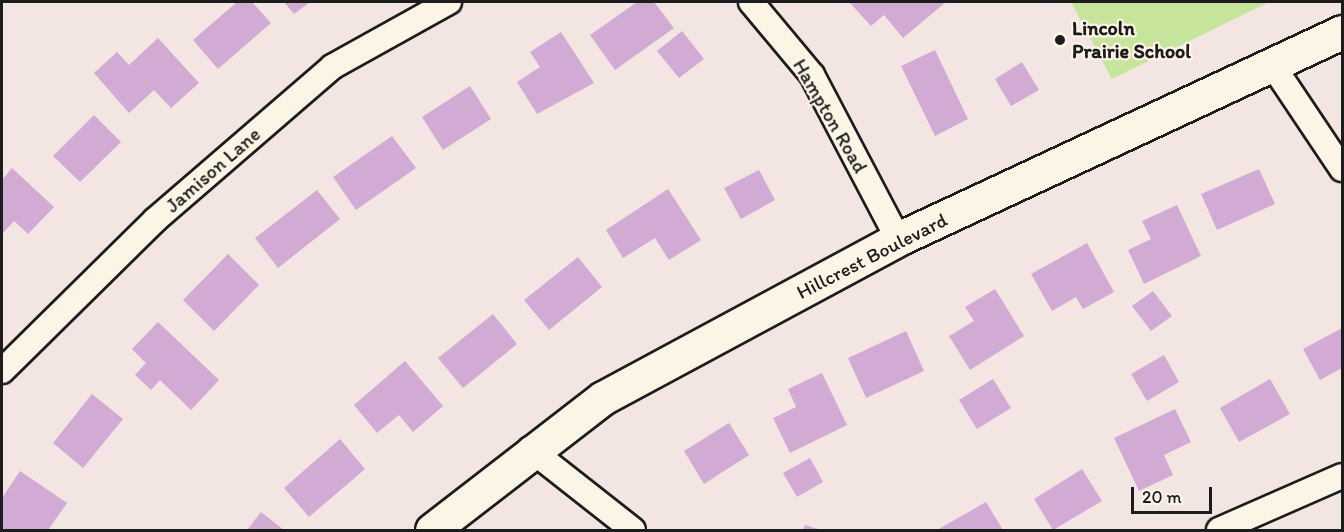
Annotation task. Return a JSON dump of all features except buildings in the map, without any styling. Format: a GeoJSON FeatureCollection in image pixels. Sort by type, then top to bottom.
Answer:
{"type":"FeatureCollection","features":[{"type":"Feature","properties":{"kind":"street","name":"Jamison Lane"},"geometry":{"type":"LineString","coordinates":[[2,370],[155,220],[332,67],[449,2]]}},
{"type":"Feature","properties":{"kind":"street","name":"Hampton Road"},"geometry":{"type":"LineString","coordinates":[[751,2],[812,75],[898,239]]}},
{"type":"Feature","properties":{"kind":"street","name":"Hillcrest Boulevard"},"geometry":{"type":"LineString","coordinates":[[432,531],[530,449],[603,398],[898,239],[1342,32]]}},
{"type":"Feature","properties":{"kind":"street"},"geometry":{"type":"LineString","coordinates":[[1273,66],[1342,169]]}},
{"type":"Feature","properties":{"kind":"street"},"geometry":{"type":"LineString","coordinates":[[530,449],[633,531]]}},
{"type":"Feature","properties":{"kind":"street"},"geometry":{"type":"LineString","coordinates":[[1219,531],[1342,476]]}},
{"type":"Feature","properties":{"kind":"green space"},"geometry":{"type":"Polygon","coordinates":[[[1071,2],[1269,2],[1112,79],[1071,2]]]}},
{"type":"Feature","properties":{"kind":"place","name":"Lincoln Prairie School"},"geometry":{"type":"Point","coordinates":[1060,40]}}]}
